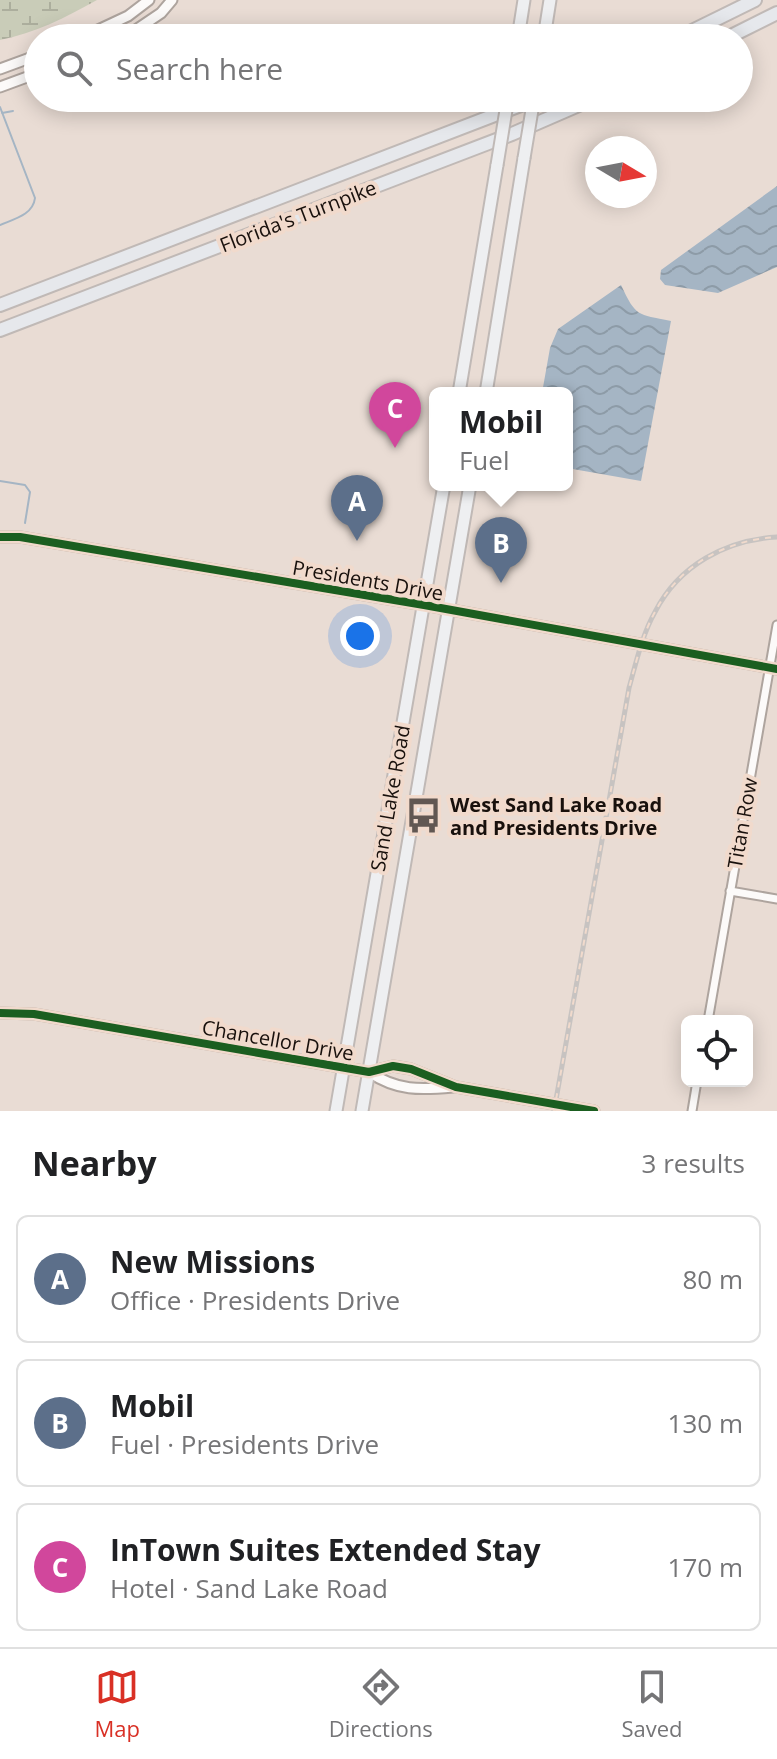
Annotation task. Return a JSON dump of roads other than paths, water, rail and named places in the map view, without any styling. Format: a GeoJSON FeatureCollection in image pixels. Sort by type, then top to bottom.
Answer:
{"type":"FeatureCollection","features":[{"type":"Feature","properties":{"kind":"highway"},"geometry":{"type":"LineString","coordinates":[[706,24],[755,0]]}},
{"type":"Feature","properties":{"kind":"highway"},"geometry":{"type":"LineString","coordinates":[[753,25],[777,13]]}},
{"type":"Feature","properties":{"kind":"highway","name":"Florida's Turnpike"},"geometry":{"type":"LineString","coordinates":[[0,305],[500,112]]}},
{"type":"Feature","properties":{"kind":"highway","name":"Florida's Turnpike"},"geometry":{"type":"LineString","coordinates":[[0,330],[563,112]]}},
{"type":"Feature","properties":{"kind":"main road"},"geometry":{"type":"LineString","coordinates":[[520,24],[524,0]]}},
{"type":"Feature","properties":{"kind":"main road"},"geometry":{"type":"LineString","coordinates":[[546,24],[548,0]]}},
{"type":"Feature","properties":{"kind":"main road"},"geometry":{"type":"LineString","coordinates":[[460,387],[506,112]]}},
{"type":"Feature","properties":{"kind":"main road"},"geometry":{"type":"LineString","coordinates":[[487,387],[533,112]]}},
{"type":"Feature","properties":{"kind":"main road","name":"Sand Lake Road"},"geometry":{"type":"LineString","coordinates":[[336,1111],[443,491]]}},
{"type":"Feature","properties":{"kind":"main road","name":"Sand Lake Road"},"geometry":{"type":"LineString","coordinates":[[362,1111],[469,491]]}},
{"type":"Feature","properties":{"kind":"street"},"geometry":{"type":"LineString","coordinates":[[111,24],[149,0]]}},
{"type":"Feature","properties":{"kind":"street"},"geometry":{"type":"LineString","coordinates":[[145,24],[161,13],[172,0]]}},
{"type":"Feature","properties":{"kind":"street"},"geometry":{"type":"LineString","coordinates":[[0,69],[24,60]]}},
{"type":"Feature","properties":{"kind":"street"},"geometry":{"type":"LineString","coordinates":[[0,87],[24,78]]}},
{"type":"Feature","properties":{"kind":"street","name":"Presidents Drive"},"geometry":{"type":"LineString","coordinates":[[0,537],[20,537],[424,605],[773,669]]}},
{"type":"Feature","properties":{"kind":"street","name":"Titan Row"},"geometry":{"type":"LineString","coordinates":[[709,1015],[773,669],[777,625]]}},
{"type":"Feature","properties":{"kind":"street"},"geometry":{"type":"LineString","coordinates":[[730,891],[777,899]]}},
{"type":"Feature","properties":{"kind":"street","name":"Chancellor Drive"},"geometry":{"type":"LineString","coordinates":[[0,1013],[34,1014],[369,1072],[402,1067],[456,1087],[594,1111]]}},
{"type":"Feature","properties":{"kind":"street","name":"Chancellor Drive"},"geometry":{"type":"LineString","coordinates":[[369,1072],[389,1085],[430,1089],[456,1087]]}},
{"type":"Feature","properties":{"kind":"street"},"geometry":{"type":"LineString","coordinates":[[692,1111],[696,1087]]}},
{"type":"Feature","properties":{"kind":"water"},"geometry":{"type":"Polygon","coordinates":[[[777,186],[777,267],[718,293],[665,285],[660,279],[661,270],[777,186]]]}},
{"type":"Feature","properties":{"kind":"water"},"geometry":{"type":"Polygon","coordinates":[[[621,285],[634,309],[671,321],[641,481],[573,469],[573,387],[543,387],[550,348],[558,329],[621,285]]]}},
{"type":"Feature","properties":{"kind":"waterway"},"geometry":{"type":"LineString","coordinates":[[0,107],[35,198],[31,209],[0,225]]}},
{"type":"Feature","properties":{"kind":"waterway"},"geometry":{"type":"LineString","coordinates":[[2,113],[13,111]]}},
{"type":"Feature","properties":{"kind":"waterway"},"geometry":{"type":"LineString","coordinates":[[0,481],[25,485],[30,492],[25,523]]}},
{"type":"Feature","properties":{"kind":"railway"},"geometry":{"type":"LineString","coordinates":[[554,1111],[629,688],[646,630],[665,595],[691,568],[740,543],[777,537]]}},
{"type":"Feature","properties":{"kind":"place","name":"InTown Suites Extended Stay"},"geometry":{"type":"Point","coordinates":[395,448]}},
{"type":"Feature","properties":{"kind":"place","name":"New Missions"},"geometry":{"type":"Point","coordinates":[357,541]}},
{"type":"Feature","properties":{"kind":"place","name":"Mobil"},"geometry":{"type":"Point","coordinates":[501,583]}},
{"type":"Feature","properties":{"kind":"place","name":"West Sand Lake Road and Presidents Drive"},"geometry":{"type":"Point","coordinates":[424,816]}}]}
